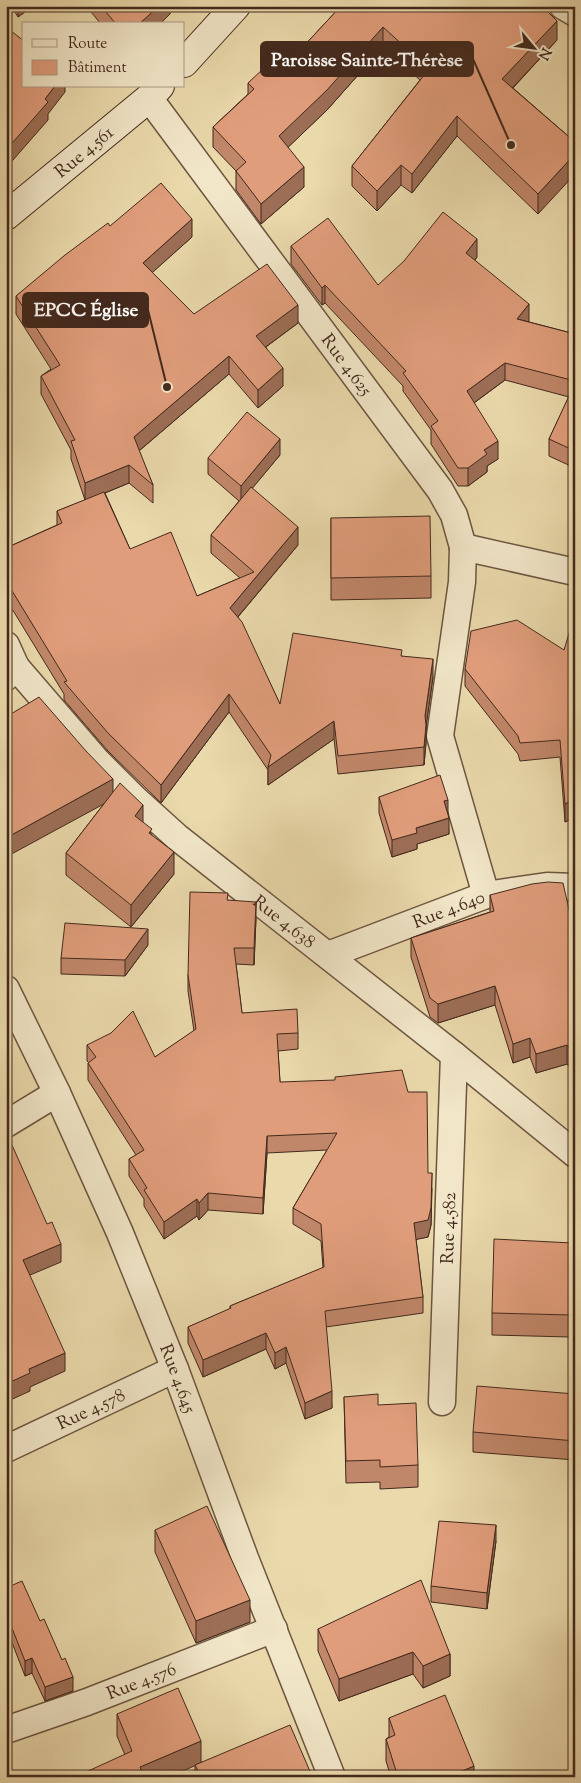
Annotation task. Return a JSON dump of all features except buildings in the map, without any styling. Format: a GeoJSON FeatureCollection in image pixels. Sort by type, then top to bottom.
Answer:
{"type":"FeatureCollection","features":[{"type":"Feature","properties":{"kind":"main road"},"geometry":{"type":"LineString","coordinates":[[185,62],[236,6]]}},
{"type":"Feature","properties":{"kind":"main road","name":"Rue 4.561"},"geometry":{"type":"LineString","coordinates":[[6,216],[154,92]]}},
{"type":"Feature","properties":{"kind":"street"},"geometry":{"type":"LineString","coordinates":[[563,6],[575,13]]}},
{"type":"Feature","properties":{"kind":"street","name":"Rue 4.625"},"geometry":{"type":"LineString","coordinates":[[154,92],[440,490],[454,515],[463,548]]}},
{"type":"Feature","properties":{"kind":"street"},"geometry":{"type":"LineString","coordinates":[[486,895],[440,736],[462,582],[463,548],[575,572]]}},
{"type":"Feature","properties":{"kind":"street","name":"Rue 4.638"},"geometry":{"type":"LineString","coordinates":[[10,663],[97,761],[177,837],[454,1055],[575,1154]]}},
{"type":"Feature","properties":{"kind":"street","name":"Rue 4.640"},"geometry":{"type":"LineString","coordinates":[[328,955],[486,895],[547,886],[575,887]]}},
{"type":"Feature","properties":{"kind":"street","name":"Rue 4.645"},"geometry":{"type":"LineString","coordinates":[[6,989],[57,1093],[120,1233],[175,1369],[245,1558],[332,1777]]}},
{"type":"Feature","properties":{"kind":"street","name":"Rue 4.582"},"geometry":{"type":"LineString","coordinates":[[442,1402],[454,1055]]}},
{"type":"Feature","properties":{"kind":"street"},"geometry":{"type":"LineString","coordinates":[[6,1124],[57,1093]]}},
{"type":"Feature","properties":{"kind":"street","name":"Rue 4.578"},"geometry":{"type":"LineString","coordinates":[[6,1449],[175,1369]]}},
{"type":"Feature","properties":{"kind":"street","name":"Rue 4.576"},"geometry":{"type":"LineString","coordinates":[[6,1730],[87,1702],[274,1629]]}},
{"type":"Feature","properties":{"kind":"place","name":"Paroisse Sainte-Thérèse"},"geometry":{"type":"Point","coordinates":[511,145]}},
{"type":"Feature","properties":{"kind":"place","name":"EPCC Église"},"geometry":{"type":"Point","coordinates":[167,387]}}]}
